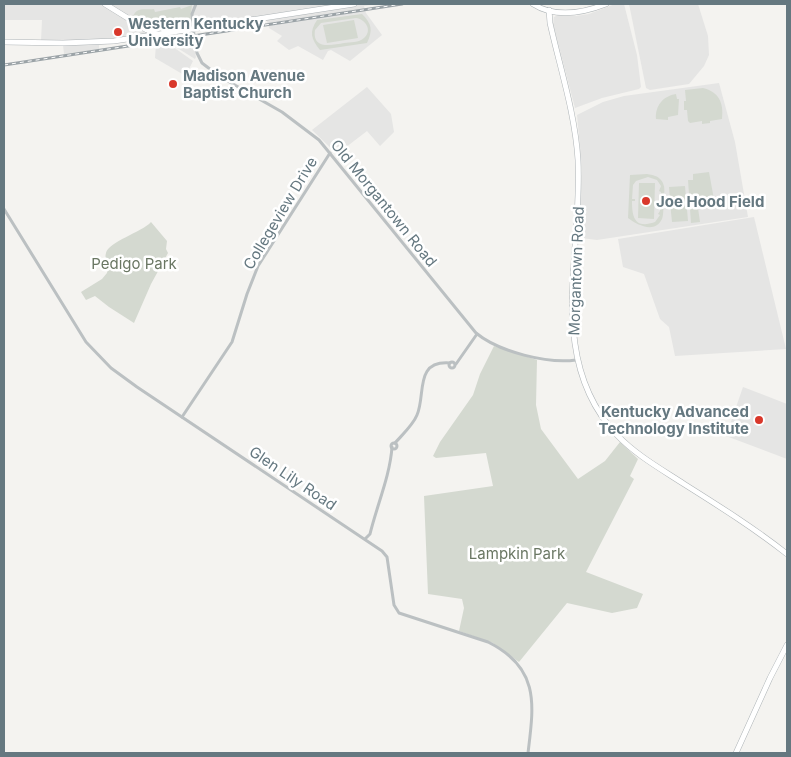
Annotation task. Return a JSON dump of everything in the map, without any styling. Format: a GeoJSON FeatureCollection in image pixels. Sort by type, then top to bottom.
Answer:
{"type":"FeatureCollection","features":[{"type":"Feature","properties":{"kind":"main road"},"geometry":{"type":"LineString","coordinates":[[105,4],[147,30],[158,34]]}},
{"type":"Feature","properties":{"kind":"main road"},"geometry":{"type":"LineString","coordinates":[[4,42],[99,43],[354,4]]}},
{"type":"Feature","properties":{"kind":"main road"},"geometry":{"type":"LineString","coordinates":[[533,4],[547,10],[576,13],[606,4]]}},
{"type":"Feature","properties":{"kind":"main road"},"geometry":{"type":"LineString","coordinates":[[537,4],[547,10]]}},
{"type":"Feature","properties":{"kind":"main road","name":"Morgantown Road"},"geometry":{"type":"LineString","coordinates":[[547,10],[573,121],[577,149],[578,184],[572,323],[576,360],[583,380],[596,407],[610,428],[623,441],[646,459],[738,518],[787,554]]}},
{"type":"Feature","properties":{"kind":"main road"},"geometry":{"type":"LineString","coordinates":[[736,753],[787,645]]}},
{"type":"Feature","properties":{"kind":"street","name":"Old Morgantown Road"},"geometry":{"type":"LineString","coordinates":[[196,4],[192,14],[197,53],[206,66],[282,112],[310,133],[330,153],[477,334],[490,343],[527,355],[559,361],[576,360]]}},
{"type":"Feature","properties":{"kind":"street","name":"Collegeview Drive"},"geometry":{"type":"LineString","coordinates":[[182,417],[232,342],[258,266],[330,153]]}},
{"type":"Feature","properties":{"kind":"street","name":"Glen Lily Road"},"geometry":{"type":"LineString","coordinates":[[4,209],[81,334],[90,346],[116,372],[382,551],[387,557],[394,605],[398,612],[488,642],[504,652],[521,667],[533,702],[528,753]]}},
{"type":"Feature","properties":{"kind":"street"},"geometry":{"type":"LineString","coordinates":[[365,539],[370,534],[393,448],[397,447],[398,439],[417,416],[425,375],[436,364],[452,364],[459,359],[477,334]]}},
{"type":"Feature","properties":{"kind":"shaded area","name":"Western Kentucky University"},"geometry":{"type":"Polygon","coordinates":[[[4,4],[379,4],[364,6],[366,13],[382,35],[350,61],[331,50],[328,51],[323,60],[298,46],[289,50],[277,41],[282,36],[269,28],[267,21],[99,45],[99,49],[64,54],[63,45],[41,41],[42,20],[4,20],[4,4]]]}},
{"type":"Feature","properties":{"kind":"shaded area"},"geometry":{"type":"Polygon","coordinates":[[[615,4],[624,4],[637,55],[641,87],[575,108],[553,24],[554,17],[558,15],[576,16],[589,14],[615,4]]]}},
{"type":"Feature","properties":{"kind":"shaded area"},"geometry":{"type":"Polygon","coordinates":[[[629,4],[698,4],[708,36],[709,55],[704,66],[689,84],[650,90],[646,88],[629,4]]]}},
{"type":"Feature","properties":{"kind":"shaded area"},"geometry":{"type":"Polygon","coordinates":[[[192,37],[195,59],[169,44],[193,61],[186,75],[155,58],[156,44],[192,37]]]}},
{"type":"Feature","properties":{"kind":"shaded area"},"geometry":{"type":"Polygon","coordinates":[[[719,83],[735,142],[748,217],[597,240],[581,238],[579,234],[582,171],[577,115],[603,102],[624,96],[719,83]]]}},
{"type":"Feature","properties":{"kind":"shaded area"},"geometry":{"type":"Polygon","coordinates":[[[367,87],[391,114],[394,132],[380,146],[367,131],[337,154],[312,130],[367,87]]]}},
{"type":"Feature","properties":{"kind":"shaded area"},"geometry":{"type":"Polygon","coordinates":[[[754,217],[786,349],[675,356],[669,327],[660,319],[644,274],[623,267],[618,239],[754,217]]]}},
{"type":"Feature","properties":{"kind":"shaded area","name":"Kentucky Advanced Technology Institute"},"geometry":{"type":"Polygon","coordinates":[[[743,387],[787,404],[787,459],[726,436],[743,387]]]}},
{"type":"Feature","properties":{"kind":"green space"},"geometry":{"type":"Polygon","coordinates":[[[192,5],[190,23],[187,26],[154,31],[132,19],[138,10],[154,9],[155,12],[180,7],[181,9],[192,5]]]}},
{"type":"Feature","properties":{"kind":"green space"},"geometry":{"type":"Polygon","coordinates":[[[362,14],[368,21],[371,31],[367,43],[320,50],[312,35],[317,20],[362,14]],[[359,19],[321,23],[315,30],[317,41],[324,45],[329,45],[362,40],[367,35],[368,28],[359,19]]]}},
{"type":"Feature","properties":{"kind":"green space"},"geometry":{"type":"Polygon","coordinates":[[[354,20],[358,38],[327,43],[323,25],[354,20]]]}},
{"type":"Feature","properties":{"kind":"green space"},"geometry":{"type":"Polygon","coordinates":[[[703,88],[717,95],[721,103],[722,119],[702,124],[702,121],[690,123],[687,110],[684,110],[684,101],[686,101],[685,90],[703,88]]]}},
{"type":"Feature","properties":{"kind":"green space"},"geometry":{"type":"Polygon","coordinates":[[[676,94],[677,99],[679,99],[678,115],[668,117],[668,120],[656,119],[658,106],[661,102],[667,97],[676,94]]]}},
{"type":"Feature","properties":{"kind":"green space"},"geometry":{"type":"Polygon","coordinates":[[[709,172],[715,205],[698,208],[700,222],[691,223],[688,180],[693,180],[693,174],[709,172]]]}},
{"type":"Feature","properties":{"kind":"green space"},"geometry":{"type":"Polygon","coordinates":[[[647,174],[663,182],[663,215],[659,224],[646,227],[628,218],[630,175],[647,174]],[[648,177],[636,181],[633,185],[632,199],[635,199],[635,201],[632,201],[633,212],[634,217],[639,223],[648,224],[655,222],[660,215],[658,214],[660,211],[661,192],[659,191],[661,186],[657,180],[648,177]]]}},
{"type":"Feature","properties":{"kind":"green space","name":"Joe Hood Field"},"geometry":{"type":"Polygon","coordinates":[[[639,183],[655,183],[654,219],[638,218],[639,183]]]}},
{"type":"Feature","properties":{"kind":"green space"},"geometry":{"type":"Polygon","coordinates":[[[685,186],[688,221],[672,222],[670,202],[667,201],[670,199],[669,187],[685,186]]]}},
{"type":"Feature","properties":{"kind":"green space","name":"Pedigo Park"},"geometry":{"type":"Polygon","coordinates":[[[151,222],[167,241],[166,249],[168,253],[151,284],[134,323],[95,296],[86,300],[81,292],[102,279],[107,273],[106,253],[108,249],[151,222]]]}},
{"type":"Feature","properties":{"kind":"green space","name":"Lampkin Park"},"geometry":{"type":"Polygon","coordinates":[[[494,346],[537,360],[536,405],[541,429],[578,479],[605,461],[620,442],[638,459],[630,476],[634,479],[586,572],[643,594],[637,608],[612,613],[567,603],[519,662],[493,643],[459,631],[464,608],[462,599],[428,594],[424,496],[493,486],[486,453],[436,458],[433,456],[440,442],[473,395],[480,374],[494,346]]]}},
{"type":"Feature","properties":{"kind":"railway"},"geometry":{"type":"LineString","coordinates":[[4,65],[402,4]]}},
{"type":"Feature","properties":{"kind":"place","name":"Western Kentucky University"},"geometry":{"type":"Point","coordinates":[118,32]}},
{"type":"Feature","properties":{"kind":"place","name":"Madison Avenue Baptist Church"},"geometry":{"type":"Point","coordinates":[173,84]}},
{"type":"Feature","properties":{"kind":"place","name":"Joe Hood Field"},"geometry":{"type":"Point","coordinates":[646,201]}},
{"type":"Feature","properties":{"kind":"place","name":"Kentucky Advanced Technology Institute"},"geometry":{"type":"Point","coordinates":[759,420]}}]}
